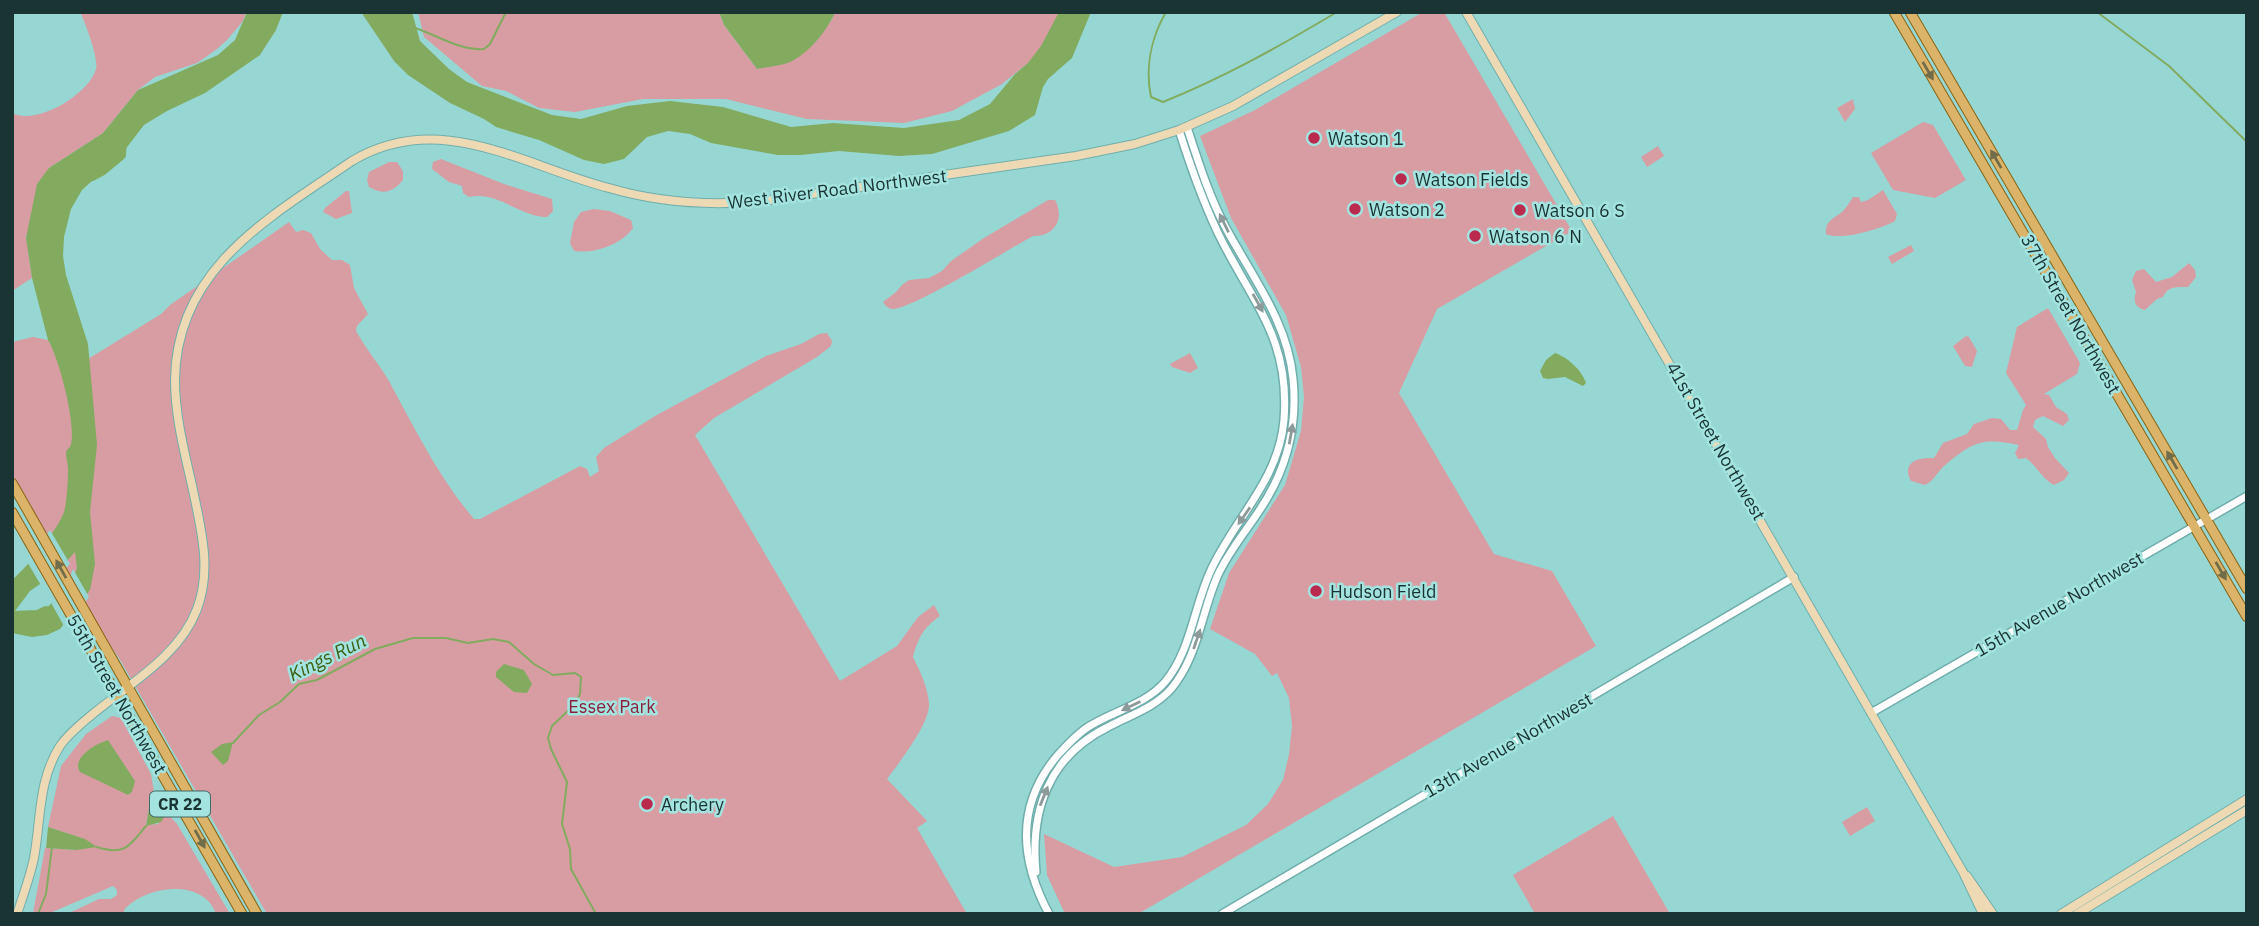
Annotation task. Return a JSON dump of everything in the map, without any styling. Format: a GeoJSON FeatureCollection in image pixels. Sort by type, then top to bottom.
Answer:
{"type":"FeatureCollection","features":[{"type":"Feature","properties":{"kind":"main road","name":"West River Road Northwest"},"geometry":{"type":"LineString","coordinates":[[17,914],[33,858],[43,788],[51,763],[67,738],[184,635],[197,610],[203,590],[204,547],[176,395],[179,343],[191,309],[213,271],[241,240],[362,155],[399,141],[440,139],[473,145],[632,194],[676,202],[721,204],[763,201],[1076,156],[1135,144],[1183,128],[1255,94],[1397,12]]}},
{"type":"Feature","properties":{"kind":"main road","name":"41st Street Northwest"},"geometry":{"type":"LineString","coordinates":[[1466,12],[1794,577],[1963,872],[1983,914]]}},
{"type":"Feature","properties":{"kind":"main road","name":"37th Street Northwest"},"geometry":{"type":"LineString","coordinates":[[1894,12],[2247,617]]}},
{"type":"Feature","properties":{"kind":"main road","name":"37th Street Northwest"},"geometry":{"type":"LineString","coordinates":[[1910,12],[2247,589]]}},
{"type":"Feature","properties":{"kind":"main road","name":"55th Street Northwest"},"geometry":{"type":"LineString","coordinates":[[14,485],[257,914]]}},
{"type":"Feature","properties":{"kind":"main road","name":"55th Street Northwest"},"geometry":{"type":"LineString","coordinates":[[12,512],[242,914]]}},
{"type":"Feature","properties":{"kind":"main road"},"geometry":{"type":"LineString","coordinates":[[2061,914],[2247,799]]}},
{"type":"Feature","properties":{"kind":"main road"},"geometry":{"type":"LineString","coordinates":[[2077,914],[2247,810]]}},
{"type":"Feature","properties":{"kind":"main road","name":"41st Street Northwest"},"geometry":{"type":"LineString","coordinates":[[1963,872],[1979,890],[1993,914]]}},
{"type":"Feature","properties":{"kind":"street"},"geometry":{"type":"LineString","coordinates":[[1049,914],[1037,887],[1034,854],[1035,824],[1050,781],[1083,742],[1153,705],[1174,685],[1187,665],[1218,575],[1279,476],[1293,429],[1293,377],[1285,338],[1272,308],[1221,217],[1183,128]]}},
{"type":"Feature","properties":{"kind":"street","name":"15th Avenue Northwest"},"geometry":{"type":"LineString","coordinates":[[1871,713],[2247,496]]}},
{"type":"Feature","properties":{"kind":"street","name":"13th Avenue Northwest"},"geometry":{"type":"LineString","coordinates":[[1222,914],[1794,577]]}},
{"type":"Feature","properties":{"kind":"green space"},"geometry":{"type":"Polygon","coordinates":[[[80,12],[246,12],[243,21],[217,49],[197,63],[155,77],[138,90],[103,133],[49,168],[26,237],[32,278],[12,291],[12,113],[22,116],[48,111],[73,97],[91,79],[96,69],[95,57],[80,12]]]}},
{"type":"Feature","properties":{"kind":"green space"},"geometry":{"type":"Polygon","coordinates":[[[418,12],[719,12],[724,25],[757,69],[791,61],[831,21],[835,12],[1059,12],[1043,51],[1002,84],[952,111],[904,123],[807,119],[726,99],[643,99],[575,112],[539,108],[506,91],[482,86],[424,37],[418,12]]]}},
{"type":"Feature","properties":{"kind":"green space"},"geometry":{"type":"Polygon","coordinates":[[[1423,12],[1444,12],[1572,231],[1437,309],[1399,393],[1494,554],[1552,571],[1596,646],[1138,914],[1065,914],[1047,875],[1044,834],[1114,867],[1182,857],[1246,825],[1268,804],[1283,780],[1289,754],[1292,726],[1289,698],[1277,673],[1272,676],[1255,654],[1210,629],[1229,573],[1285,485],[1301,431],[1304,397],[1301,367],[1286,315],[1231,218],[1200,136],[1255,110],[1423,12]]]}},
{"type":"Feature","properties":{"kind":"green space"},"geometry":{"type":"Polygon","coordinates":[[[1853,99],[1855,109],[1845,122],[1837,108],[1853,99]]]}},
{"type":"Feature","properties":{"kind":"green space"},"geometry":{"type":"Polygon","coordinates":[[[1923,122],[1933,125],[1966,180],[1935,198],[1893,190],[1871,153],[1923,122]]]}},
{"type":"Feature","properties":{"kind":"green space"},"geometry":{"type":"Polygon","coordinates":[[[1658,146],[1664,156],[1647,167],[1641,157],[1658,146]]]}},
{"type":"Feature","properties":{"kind":"green space"},"geometry":{"type":"Polygon","coordinates":[[[441,159],[504,184],[552,199],[553,211],[547,217],[537,216],[489,197],[469,197],[463,193],[462,186],[449,182],[432,169],[433,162],[441,159]]]}},
{"type":"Feature","properties":{"kind":"green space"},"geometry":{"type":"Polygon","coordinates":[[[389,162],[397,162],[403,171],[403,180],[387,191],[369,187],[369,172],[389,162]]]}},
{"type":"Feature","properties":{"kind":"green space"},"geometry":{"type":"Polygon","coordinates":[[[1883,190],[1897,214],[1895,221],[1850,235],[1826,234],[1828,223],[1842,212],[1853,197],[1859,197],[1861,202],[1883,190]]]}},
{"type":"Feature","properties":{"kind":"green space"},"geometry":{"type":"Polygon","coordinates":[[[349,191],[352,213],[336,219],[323,212],[325,208],[349,191]]]}},
{"type":"Feature","properties":{"kind":"green space"},"geometry":{"type":"Polygon","coordinates":[[[1048,200],[1055,200],[1059,213],[1052,230],[1033,236],[938,290],[902,307],[890,309],[883,302],[909,280],[929,278],[942,271],[951,261],[984,238],[1048,200]]]}},
{"type":"Feature","properties":{"kind":"green space"},"geometry":{"type":"Polygon","coordinates":[[[594,209],[610,211],[631,220],[633,228],[614,244],[590,251],[574,251],[570,243],[574,222],[581,212],[594,209]]]}},
{"type":"Feature","properties":{"kind":"green space","name":"Essex Park"},"geometry":{"type":"Polygon","coordinates":[[[289,222],[296,232],[303,230],[311,233],[320,249],[332,260],[342,260],[350,265],[354,288],[368,314],[356,331],[389,381],[438,469],[474,519],[480,519],[580,466],[587,469],[590,477],[599,471],[596,457],[604,448],[655,416],[766,356],[827,333],[832,341],[831,346],[817,357],[714,418],[695,435],[840,681],[897,646],[918,617],[934,605],[940,616],[922,634],[913,657],[927,692],[928,712],[913,743],[887,779],[927,821],[917,828],[967,914],[267,914],[119,658],[72,594],[12,491],[12,342],[33,337],[48,340],[62,375],[161,314],[289,222]]]}},
{"type":"Feature","properties":{"kind":"green space"},"geometry":{"type":"Polygon","coordinates":[[[1911,245],[1914,251],[1892,264],[1888,257],[1911,245]]]}},
{"type":"Feature","properties":{"kind":"green space"},"geometry":{"type":"Polygon","coordinates":[[[2189,263],[2195,270],[2196,277],[2188,287],[2170,289],[2145,310],[2137,306],[2132,280],[2136,271],[2144,269],[2156,282],[2172,277],[2189,263]]]}},
{"type":"Feature","properties":{"kind":"green space"},"geometry":{"type":"Polygon","coordinates":[[[2048,308],[2080,363],[2077,374],[2044,394],[2049,395],[2056,407],[2067,414],[2069,420],[2063,426],[2043,416],[2035,420],[2033,427],[2046,439],[2055,458],[2069,473],[2064,480],[2054,485],[2026,458],[2018,459],[2015,453],[2019,445],[1987,442],[1962,451],[1925,485],[1911,481],[1908,469],[1913,462],[1922,458],[1934,458],[1943,443],[1967,434],[1974,424],[1992,418],[2001,419],[2010,430],[2017,430],[2026,405],[2006,373],[2017,327],[2048,308]]]}},
{"type":"Feature","properties":{"kind":"green space"},"geometry":{"type":"Polygon","coordinates":[[[1966,336],[1977,351],[1972,367],[1965,366],[1953,346],[1966,336]]]}},
{"type":"Feature","properties":{"kind":"green space"},"geometry":{"type":"Polygon","coordinates":[[[1190,353],[1198,368],[1190,373],[1170,364],[1190,353]]]}},
{"type":"Feature","properties":{"kind":"green space"},"geometry":{"type":"Polygon","coordinates":[[[112,716],[121,718],[151,774],[156,803],[149,809],[146,825],[158,824],[167,813],[177,824],[230,914],[216,914],[209,902],[199,894],[173,889],[145,895],[124,910],[124,914],[67,914],[99,899],[111,899],[117,895],[113,886],[50,913],[33,913],[45,848],[76,850],[81,838],[48,827],[61,766],[86,734],[112,716]]]}},
{"type":"Feature","properties":{"kind":"green space"},"geometry":{"type":"Polygon","coordinates":[[[1867,807],[1875,821],[1850,836],[1842,822],[1867,807]]]}},
{"type":"Feature","properties":{"kind":"green space"},"geometry":{"type":"Polygon","coordinates":[[[1613,816],[1670,914],[1535,914],[1513,875],[1613,816]]]}},
{"type":"Feature","properties":{"kind":"shaded area"},"geometry":{"type":"Polygon","coordinates":[[[247,12],[283,12],[276,30],[260,55],[205,93],[144,125],[121,155],[82,190],[71,209],[64,237],[63,256],[66,275],[88,344],[97,445],[90,512],[95,564],[90,590],[60,629],[47,635],[32,637],[12,633],[12,615],[12,580],[41,548],[64,512],[68,479],[66,453],[71,446],[72,434],[66,391],[48,340],[32,278],[26,238],[37,184],[49,168],[103,133],[138,90],[218,55],[235,40],[247,12]],[[75,552],[56,573],[30,591],[12,615],[38,615],[44,611],[72,581],[77,568],[75,552]]]}},
{"type":"Feature","properties":{"kind":"shaded area"},"geometry":{"type":"Polygon","coordinates":[[[361,12],[412,12],[420,41],[449,69],[467,82],[552,115],[581,119],[627,106],[670,101],[723,107],[791,127],[833,123],[904,128],[959,120],[990,104],[1041,46],[1059,12],[1091,12],[1072,58],[1048,79],[1043,87],[1035,115],[1009,131],[932,154],[899,156],[839,151],[778,155],[711,143],[690,134],[668,131],[647,137],[624,159],[604,164],[584,160],[539,140],[496,127],[450,103],[408,75],[394,61],[361,12]]]}},
{"type":"Feature","properties":{"kind":"shaded area"},"geometry":{"type":"Polygon","coordinates":[[[719,12],[835,12],[822,34],[804,53],[786,63],[757,69],[724,25],[719,12]]]}},
{"type":"Feature","properties":{"kind":"shaded area"},"geometry":{"type":"Polygon","coordinates":[[[1555,353],[1578,369],[1586,383],[1583,386],[1565,377],[1543,378],[1540,371],[1546,360],[1555,353]]]}},
{"type":"Feature","properties":{"kind":"shaded area"},"geometry":{"type":"Polygon","coordinates":[[[504,664],[524,670],[532,684],[527,693],[514,692],[496,677],[496,672],[504,664]]]}},
{"type":"Feature","properties":{"kind":"shaded area"},"geometry":{"type":"Polygon","coordinates":[[[108,740],[135,781],[132,792],[128,795],[80,772],[78,767],[86,752],[108,740]]]}},
{"type":"Feature","properties":{"kind":"shaded area"},"geometry":{"type":"Polygon","coordinates":[[[233,742],[228,761],[223,765],[211,752],[222,744],[233,742]]]}},
{"type":"Feature","properties":{"kind":"shaded area"},"geometry":{"type":"Polygon","coordinates":[[[156,803],[167,813],[161,822],[146,826],[149,808],[156,803]]]}},
{"type":"Feature","properties":{"kind":"shaded area"},"geometry":{"type":"Polygon","coordinates":[[[48,827],[85,839],[97,847],[76,850],[46,848],[48,827]]]}},
{"type":"Feature","properties":{"kind":"pier"},"geometry":{"type":"Polygon","coordinates":[[[50,530],[70,564],[42,587],[26,560],[50,530]]]}},
{"type":"Feature","properties":{"kind":"pier"},"geometry":{"type":"Polygon","coordinates":[[[73,569],[89,597],[65,628],[49,599],[69,579],[73,569]]]}},
{"type":"Feature","properties":{"kind":"waterway"},"geometry":{"type":"LineString","coordinates":[[415,28],[466,48],[484,49],[490,44],[506,12]]}},
{"type":"Feature","properties":{"kind":"waterway"},"geometry":{"type":"LineString","coordinates":[[1166,12],[1156,32],[1149,64],[1151,97],[1163,102],[1252,60],[1337,12]]}},
{"type":"Feature","properties":{"kind":"waterway"},"geometry":{"type":"LineString","coordinates":[[2097,12],[2169,66],[2247,142]]}},
{"type":"Feature","properties":{"kind":"waterway"},"geometry":{"type":"LineString","coordinates":[[92,176],[121,155],[122,140]]}},
{"type":"Feature","properties":{"kind":"waterway"},"geometry":{"type":"LineString","coordinates":[[12,616],[38,615],[46,611]]}},
{"type":"Feature","properties":{"kind":"waterway","name":"Kings Run"},"geometry":{"type":"LineString","coordinates":[[233,743],[259,715],[280,702],[299,684],[317,680],[375,649],[413,638],[446,638],[468,643],[493,639],[509,642],[534,664],[553,675],[575,673],[581,677],[580,694],[574,705],[552,726],[548,738],[567,782],[562,824],[570,849],[571,869],[596,914]]}},
{"type":"Feature","properties":{"kind":"waterway","name":"Kings Run"},"geometry":{"type":"LineString","coordinates":[[97,847],[120,850],[146,826]]}},
{"type":"Feature","properties":{"kind":"waterway"},"geometry":{"type":"LineString","coordinates":[[38,914],[46,894],[52,847]]}},
{"type":"Feature","properties":{"kind":"place","name":"Watson 1"},"geometry":{"type":"Point","coordinates":[1314,138]}},
{"type":"Feature","properties":{"kind":"place","name":"Watson Fields"},"geometry":{"type":"Point","coordinates":[1401,179]}},
{"type":"Feature","properties":{"kind":"place","name":"Watson 2"},"geometry":{"type":"Point","coordinates":[1355,209]}},
{"type":"Feature","properties":{"kind":"place","name":"Watson 6 S"},"geometry":{"type":"Point","coordinates":[1520,210]}},
{"type":"Feature","properties":{"kind":"place","name":"Watson 6 N"},"geometry":{"type":"Point","coordinates":[1475,236]}},
{"type":"Feature","properties":{"kind":"place","name":"Hudson Field"},"geometry":{"type":"Point","coordinates":[1316,591]}},
{"type":"Feature","properties":{"kind":"place","name":"Archery"},"geometry":{"type":"Point","coordinates":[647,804]}}]}
